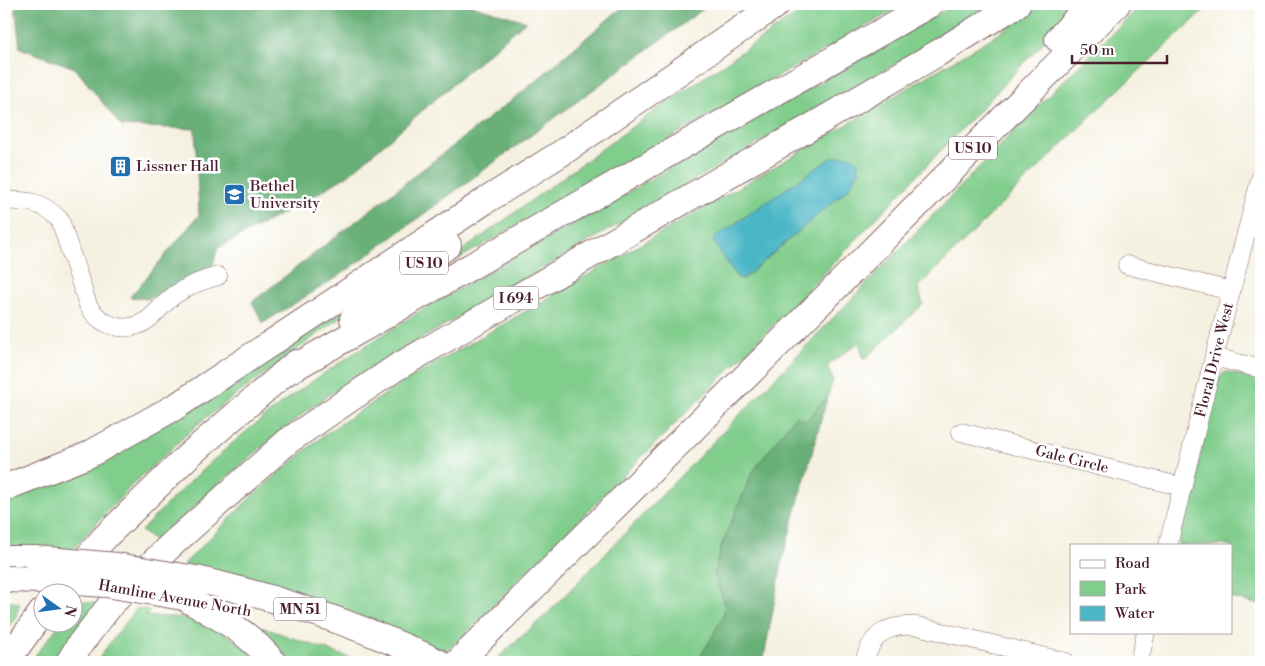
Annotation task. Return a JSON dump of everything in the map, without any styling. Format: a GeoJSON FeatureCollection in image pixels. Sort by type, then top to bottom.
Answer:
{"type":"FeatureCollection","features":[{"type":"Feature","properties":{"kind":"highway","name":"US 10"},"geometry":{"type":"LineString","coordinates":[[284,374],[563,152],[777,4]]}},
{"type":"Feature","properties":{"kind":"highway"},"geometry":{"type":"LineString","coordinates":[[66,584],[104,538],[156,486],[220,428],[284,374],[930,4]]}},
{"type":"Feature","properties":{"kind":"highway","name":"I 694"},"geometry":{"type":"LineString","coordinates":[[69,662],[80,644],[112,603],[170,546],[288,441],[394,369],[938,53],[1017,4]]}},
{"type":"Feature","properties":{"kind":"highway"},"geometry":{"type":"LineString","coordinates":[[834,289],[1090,4]]}},
{"type":"Feature","properties":{"kind":"highway","name":"US 10"},"geometry":{"type":"LineString","coordinates":[[458,662],[834,289],[1117,4]]}},
{"type":"Feature","properties":{"kind":"highway"},"geometry":{"type":"LineString","coordinates":[[4,488],[88,455],[175,407],[485,201],[563,152]]}},
{"type":"Feature","properties":{"kind":"highway"},"geometry":{"type":"LineString","coordinates":[[478,662],[625,496]]}},
{"type":"Feature","properties":{"kind":"highway"},"geometry":{"type":"LineString","coordinates":[[88,662],[170,546]]}},
{"type":"Feature","properties":{"kind":"highway","name":"Hamline Avenue North"},"geometry":{"type":"LineString","coordinates":[[4,559],[36,559],[117,566],[190,588]]}},
{"type":"Feature","properties":{"kind":"highway","name":"Hamline Avenue North"},"geometry":{"type":"LineString","coordinates":[[4,579],[190,588],[223,586],[322,616],[395,655],[438,662]]}},
{"type":"Feature","properties":{"kind":"highway"},"geometry":{"type":"LineString","coordinates":[[190,588],[261,647],[273,662]]}},
{"type":"Feature","properties":{"kind":"highway"},"geometry":{"type":"LineString","coordinates":[[6,662],[32,626]]}},
{"type":"Feature","properties":{"kind":"street","name":"Floral Drive West"},"geometry":{"type":"LineString","coordinates":[[1168,544],[1261,176]]}},
{"type":"Feature","properties":{"kind":"street"},"geometry":{"type":"LineString","coordinates":[[4,201],[24,200],[34,202],[51,211],[60,220],[88,306],[92,313],[108,325],[122,328],[138,325],[150,318],[175,294],[202,280],[218,276]]}},
{"type":"Feature","properties":{"kind":"street"},"geometry":{"type":"LineString","coordinates":[[1127,265],[1231,290]]}},
{"type":"Feature","properties":{"kind":"street"},"geometry":{"type":"LineString","coordinates":[[1214,357],[1261,368]]}},
{"type":"Feature","properties":{"kind":"street","name":"Gale Circle"},"geometry":{"type":"LineString","coordinates":[[961,432],[1183,487]]}},
{"type":"Feature","properties":{"kind":"street"},"geometry":{"type":"LineString","coordinates":[[864,662],[867,651],[879,634],[893,627],[906,625],[917,626],[1066,662]]}},
{"type":"Feature","properties":{"kind":"street"},"geometry":{"type":"LineString","coordinates":[[1139,662],[1146,634]]}},
{"type":"Feature","properties":{"kind":"green space"},"geometry":{"type":"Polygon","coordinates":[[[15,4],[467,4],[526,21],[347,176],[218,248],[212,268],[148,299],[130,297],[199,215],[195,129],[121,126],[75,68],[20,48],[15,4]]]}},
{"type":"Feature","properties":{"kind":"green space"},"geometry":{"type":"Polygon","coordinates":[[[626,4],[710,4],[342,274],[263,323],[252,302],[526,89],[626,4]]]}},
{"type":"Feature","properties":{"kind":"green space"},"geometry":{"type":"Polygon","coordinates":[[[812,4],[905,4],[453,262],[451,259],[650,114],[812,4]]]}},
{"type":"Feature","properties":{"kind":"green space"},"geometry":{"type":"Polygon","coordinates":[[[956,4],[998,4],[379,363],[340,387],[282,430],[157,542],[141,531],[193,478],[249,429],[352,355],[417,313],[956,4]]]}},
{"type":"Feature","properties":{"kind":"green space"},"geometry":{"type":"Polygon","coordinates":[[[1044,4],[1080,4],[791,308],[446,653],[184,564],[254,494],[325,434],[402,383],[853,121],[993,37],[1044,4]],[[859,171],[737,277],[743,279],[849,188],[859,171]]]}},
{"type":"Feature","properties":{"kind":"green space"},"geometry":{"type":"Polygon","coordinates":[[[1142,4],[1211,4],[1099,108],[918,287],[923,304],[864,360],[859,342],[827,366],[833,380],[828,395],[806,421],[722,544],[714,574],[725,605],[723,617],[698,662],[493,662],[546,615],[1046,98],[1142,4]]]}},
{"type":"Feature","properties":{"kind":"green space"},"geometry":{"type":"Polygon","coordinates":[[[389,281],[200,422],[131,486],[71,551],[4,547],[4,497],[389,281]]]}},
{"type":"Feature","properties":{"kind":"green space"},"geometry":{"type":"Polygon","coordinates":[[[1226,372],[1261,379],[1261,605],[1232,598],[1232,544],[1178,544],[1220,376],[1226,372]]]}},
{"type":"Feature","properties":{"kind":"green space"},"geometry":{"type":"Polygon","coordinates":[[[828,395],[783,557],[763,662],[698,662],[723,617],[725,605],[714,574],[722,544],[752,473],[795,416],[806,421],[828,395]]]}},
{"type":"Feature","properties":{"kind":"green space"},"geometry":{"type":"Polygon","coordinates":[[[4,599],[20,604],[15,618],[4,633],[4,599]]]}},
{"type":"Feature","properties":{"kind":"green space"},"geometry":{"type":"Polygon","coordinates":[[[82,602],[101,604],[82,627],[82,602]]]}},
{"type":"Feature","properties":{"kind":"green space"},"geometry":{"type":"Polygon","coordinates":[[[137,608],[150,610],[146,616],[206,620],[265,662],[97,662],[137,608]]]}},
{"type":"Feature","properties":{"kind":"green space"},"geometry":{"type":"Polygon","coordinates":[[[261,627],[362,662],[281,662],[257,633],[261,627]]]}},
{"type":"Feature","properties":{"kind":"green space"},"geometry":{"type":"Polygon","coordinates":[[[52,634],[76,634],[53,662],[30,662],[52,634]]]}},
{"type":"Feature","properties":{"kind":"water"},"geometry":{"type":"Polygon","coordinates":[[[851,156],[858,162],[859,171],[849,188],[743,279],[737,277],[713,241],[717,236],[831,158],[851,156]]]}},
{"type":"Feature","properties":{"kind":"place","name":"Lissner Hall"},"geometry":{"type":"Point","coordinates":[120,166]}},
{"type":"Feature","properties":{"kind":"place","name":"Bethel University"},"geometry":{"type":"Point","coordinates":[234,195]}}]}
